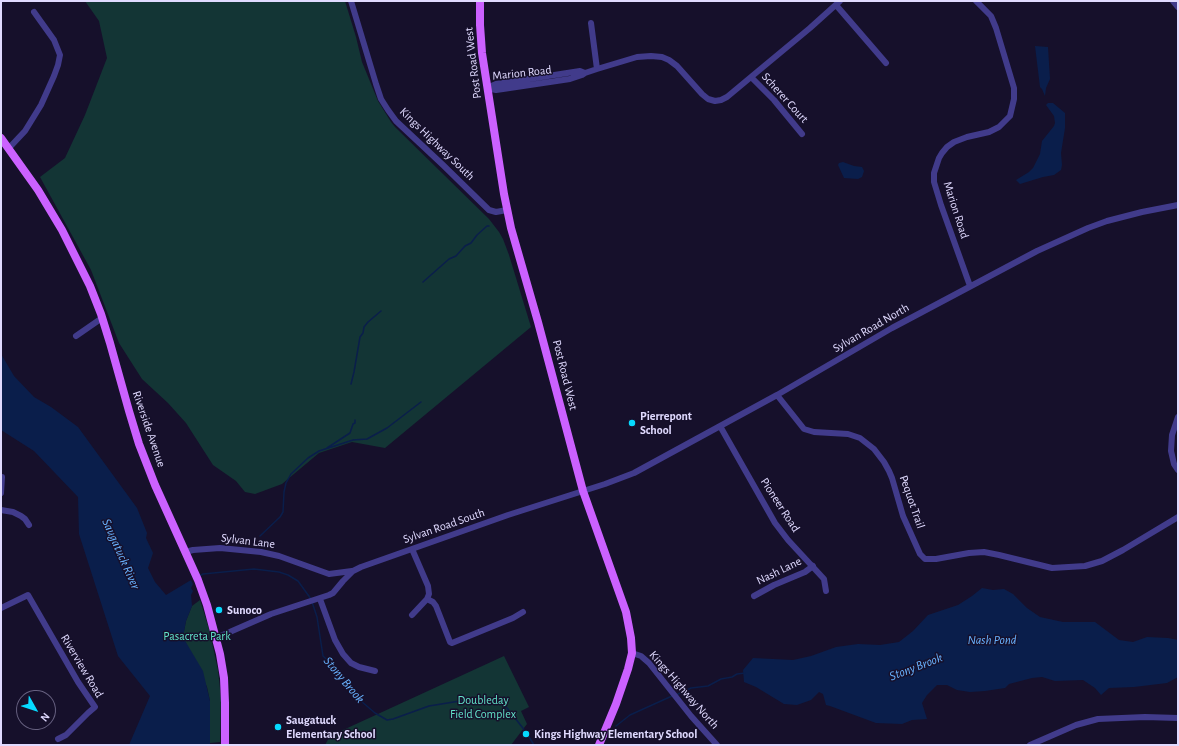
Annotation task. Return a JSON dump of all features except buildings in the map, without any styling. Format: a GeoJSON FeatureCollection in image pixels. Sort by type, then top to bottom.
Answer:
{"type":"FeatureCollection","features":[{"type":"Feature","properties":{"kind":"main road","name":"Post Road West"},"geometry":{"type":"LineString","coordinates":[[480,1],[480,32],[507,210],[583,491],[626,612],[631,638],[632,653],[628,669],[600,745]]}},
{"type":"Feature","properties":{"kind":"main road","name":"Riverside Avenue"},"geometry":{"type":"LineString","coordinates":[[1,138],[38,190],[62,230],[87,280],[102,318],[139,444],[155,485],[197,578],[216,638],[222,663],[225,686],[224,745]]}},
{"type":"Feature","properties":{"kind":"street","name":"Kings Highway South"},"geometry":{"type":"LineString","coordinates":[[351,1],[381,99],[396,121],[489,210],[496,212],[507,210]]}},
{"type":"Feature","properties":{"kind":"street","name":"Marion Road"},"geometry":{"type":"LineString","coordinates":[[970,286],[941,205],[934,182],[934,173],[939,158],[947,147],[960,139],[988,132],[999,127],[1010,116],[1014,99],[1014,88],[996,28],[991,16],[976,1]]}},
{"type":"Feature","properties":{"kind":"street"},"geometry":{"type":"LineString","coordinates":[[1173,1],[1178,7]]}},
{"type":"Feature","properties":{"kind":"street","name":"Marion Road"},"geometry":{"type":"LineString","coordinates":[[488,88],[496,84],[580,71],[585,73],[637,57],[651,56],[662,57],[669,60],[702,94],[708,99],[715,101],[727,98],[838,3]]}},
{"type":"Feature","properties":{"kind":"street"},"geometry":{"type":"LineString","coordinates":[[838,3],[886,63]]}},
{"type":"Feature","properties":{"kind":"street"},"geometry":{"type":"LineString","coordinates":[[8,148],[25,131],[41,105],[54,76],[60,55],[54,40],[34,12]]}},
{"type":"Feature","properties":{"kind":"street"},"geometry":{"type":"LineString","coordinates":[[591,23],[597,69]]}},
{"type":"Feature","properties":{"kind":"street","name":"Scherer Court"},"geometry":{"type":"LineString","coordinates":[[751,77],[774,100],[802,134]]}},
{"type":"Feature","properties":{"kind":"street","name":"Sylvan Road North"},"geometry":{"type":"LineString","coordinates":[[583,491],[638,471],[892,328],[1037,250],[1088,228],[1128,215],[1178,206]]}},
{"type":"Feature","properties":{"kind":"street"},"geometry":{"type":"LineString","coordinates":[[76,336],[102,318]]}},
{"type":"Feature","properties":{"kind":"street","name":"Pequot Trail"},"geometry":{"type":"LineString","coordinates":[[777,394],[804,429],[814,432],[848,434],[860,438],[874,449],[889,471],[903,516],[920,554],[926,559],[984,552],[1052,568],[1085,566],[1102,561],[1178,518]]}},
{"type":"Feature","properties":{"kind":"street"},"geometry":{"type":"LineString","coordinates":[[1178,417],[1172,435],[1171,451],[1174,464],[1178,470]]}},
{"type":"Feature","properties":{"kind":"street","name":"Pioneer Road"},"geometry":{"type":"LineString","coordinates":[[720,426],[775,523],[784,536],[824,579],[826,591]]}},
{"type":"Feature","properties":{"kind":"street"},"geometry":{"type":"LineString","coordinates":[[1,493],[2,477]]}},
{"type":"Feature","properties":{"kind":"street","name":"Sylvan Road South"},"geometry":{"type":"LineString","coordinates":[[216,638],[271,614],[320,599],[333,593],[353,571],[508,515],[583,491]]}},
{"type":"Feature","properties":{"kind":"street"},"geometry":{"type":"LineString","coordinates":[[1,510],[12,512],[21,516],[29,525]]}},
{"type":"Feature","properties":{"kind":"street","name":"Sylvan Lane"},"geometry":{"type":"LineString","coordinates":[[185,552],[220,548],[266,553],[279,556],[329,574],[353,571]]}},
{"type":"Feature","properties":{"kind":"street"},"geometry":{"type":"LineString","coordinates":[[412,549],[428,586],[429,594],[427,599],[412,615]]}},
{"type":"Feature","properties":{"kind":"street","name":"Nash Lane"},"geometry":{"type":"LineString","coordinates":[[754,596],[774,585],[805,572],[813,566]]}},
{"type":"Feature","properties":{"kind":"street","name":"Sylvan Road South"},"geometry":{"type":"LineString","coordinates":[[320,599],[336,585],[335,579],[329,574]]}},
{"type":"Feature","properties":{"kind":"street","name":"Riverview Road"},"geometry":{"type":"LineString","coordinates":[[1,608],[28,595],[78,682],[95,707],[66,736],[58,739]]}},
{"type":"Feature","properties":{"kind":"street"},"geometry":{"type":"LineString","coordinates":[[320,599],[335,640],[343,654],[351,663],[359,667],[375,671]]}},
{"type":"Feature","properties":{"kind":"street"},"geometry":{"type":"LineString","coordinates":[[427,599],[433,602],[436,606],[450,642],[452,643],[513,618],[523,612]]}},
{"type":"Feature","properties":{"kind":"street","name":"Kings Highway North"},"geometry":{"type":"LineString","coordinates":[[632,653],[641,656],[645,660],[717,745]]}},
{"type":"Feature","properties":{"kind":"street"},"geometry":{"type":"LineString","coordinates":[[1030,745],[1076,725],[1098,719],[1145,717],[1178,718]]}},
{"type":"Feature","properties":{"kind":"green space"},"geometry":{"type":"Polygon","coordinates":[[[85,1],[345,1],[362,62],[378,101],[395,127],[489,219],[499,232],[509,255],[531,327],[385,448],[352,442],[319,453],[282,484],[255,494],[245,492],[236,481],[213,465],[186,423],[168,403],[142,379],[119,343],[91,270],[40,177],[65,158],[85,115],[107,58],[99,21],[85,1]]]}},
{"type":"Feature","properties":{"kind":"green space","name":"Pasacreta Park"},"geometry":{"type":"Polygon","coordinates":[[[200,600],[209,629],[218,670],[221,699],[220,742],[210,743],[210,701],[207,687],[184,639],[186,621],[192,606],[200,600]]]}},
{"type":"Feature","properties":{"kind":"green space","name":"Doubleday Field Complex"},"geometry":{"type":"Polygon","coordinates":[[[504,656],[529,707],[521,711],[527,724],[511,745],[325,745],[330,736],[504,656]]]}},
{"type":"Feature","properties":{"kind":"water"},"geometry":{"type":"Polygon","coordinates":[[[1035,46],[1048,47],[1050,79],[1046,88],[1045,96],[1040,87],[1035,46]]]}},
{"type":"Feature","properties":{"kind":"water"},"geometry":{"type":"Polygon","coordinates":[[[1048,103],[1053,103],[1065,113],[1061,170],[1054,175],[1020,184],[1016,180],[1033,168],[1040,154],[1042,141],[1054,126],[1054,116],[1046,105],[1048,103]]]}},
{"type":"Feature","properties":{"kind":"water"},"geometry":{"type":"Polygon","coordinates":[[[843,162],[862,167],[864,171],[862,177],[858,179],[844,178],[838,165],[839,163],[843,162]]]}},
{"type":"Feature","properties":{"kind":"water","name":"Saugatuck River"},"geometry":{"type":"Polygon","coordinates":[[[1,354],[14,376],[34,397],[51,407],[78,427],[137,508],[147,533],[146,538],[153,553],[148,568],[155,582],[166,595],[191,580],[193,584],[191,588],[193,591],[191,595],[192,606],[186,621],[184,639],[203,671],[210,701],[210,745],[129,745],[150,696],[118,656],[79,534],[78,497],[34,451],[1,430],[1,354]]]}},
{"type":"Feature","properties":{"kind":"water","name":"Nash Pond"},"geometry":{"type":"Polygon","coordinates":[[[982,588],[993,590],[1004,589],[1013,594],[1027,608],[1040,617],[1063,622],[1095,622],[1119,640],[1133,642],[1147,637],[1178,640],[1178,677],[1167,683],[1109,688],[1101,695],[1095,688],[1083,680],[1055,681],[1042,677],[1009,684],[1005,688],[985,691],[970,692],[957,690],[947,685],[937,685],[927,695],[922,703],[927,719],[912,720],[902,724],[876,723],[826,705],[823,694],[819,692],[811,700],[797,705],[784,704],[756,687],[744,682],[743,670],[753,658],[793,660],[811,656],[836,647],[858,644],[880,645],[899,642],[913,631],[928,615],[958,605],[982,588]]]}},
{"type":"Feature","properties":{"kind":"waterway"},"geometry":{"type":"LineString","coordinates":[[423,282],[449,259],[456,256],[465,246],[471,243],[477,235],[489,226]]}},
{"type":"Feature","properties":{"kind":"waterway"},"geometry":{"type":"LineString","coordinates":[[351,384],[360,337],[363,333],[364,327],[381,311]]}},
{"type":"Feature","properties":{"kind":"waterway"},"geometry":{"type":"LineString","coordinates":[[260,536],[280,517],[283,512],[286,483],[291,474],[308,458],[319,451],[353,440],[367,439],[387,428],[421,402]]}},
{"type":"Feature","properties":{"kind":"waterway"},"geometry":{"type":"LineString","coordinates":[[327,448],[350,433],[355,420]]}},
{"type":"Feature","properties":{"kind":"waterway","name":"Stony Brook"},"geometry":{"type":"LineString","coordinates":[[199,576],[203,574],[254,569],[279,572],[298,581],[311,599]]}},
{"type":"Feature","properties":{"kind":"waterway","name":"Stony Brook"},"geometry":{"type":"LineString","coordinates":[[312,602],[317,617],[323,656],[338,670],[354,695],[375,713],[387,720],[429,706],[466,700],[494,699],[507,708],[526,732],[534,745]]}},
{"type":"Feature","properties":{"kind":"waterway","name":"Stony Brook"},"geometry":{"type":"LineString","coordinates":[[676,695],[691,688],[708,686],[721,679],[745,673]]}},
{"type":"Feature","properties":{"kind":"waterway","name":"Stony Brook"},"geometry":{"type":"LineString","coordinates":[[616,726],[630,715],[672,696]]}},
{"type":"Feature","properties":{"kind":"place","name":"Pierrepont School"},"geometry":{"type":"Point","coordinates":[632,423]}},
{"type":"Feature","properties":{"kind":"place","name":"Sunoco"},"geometry":{"type":"Point","coordinates":[219,610]}},
{"type":"Feature","properties":{"kind":"place","name":"Saugatuck Elementary School"},"geometry":{"type":"Point","coordinates":[278,727]}},
{"type":"Feature","properties":{"kind":"place","name":"Kings Highway Elementary School"},"geometry":{"type":"Point","coordinates":[526,734]}}]}
